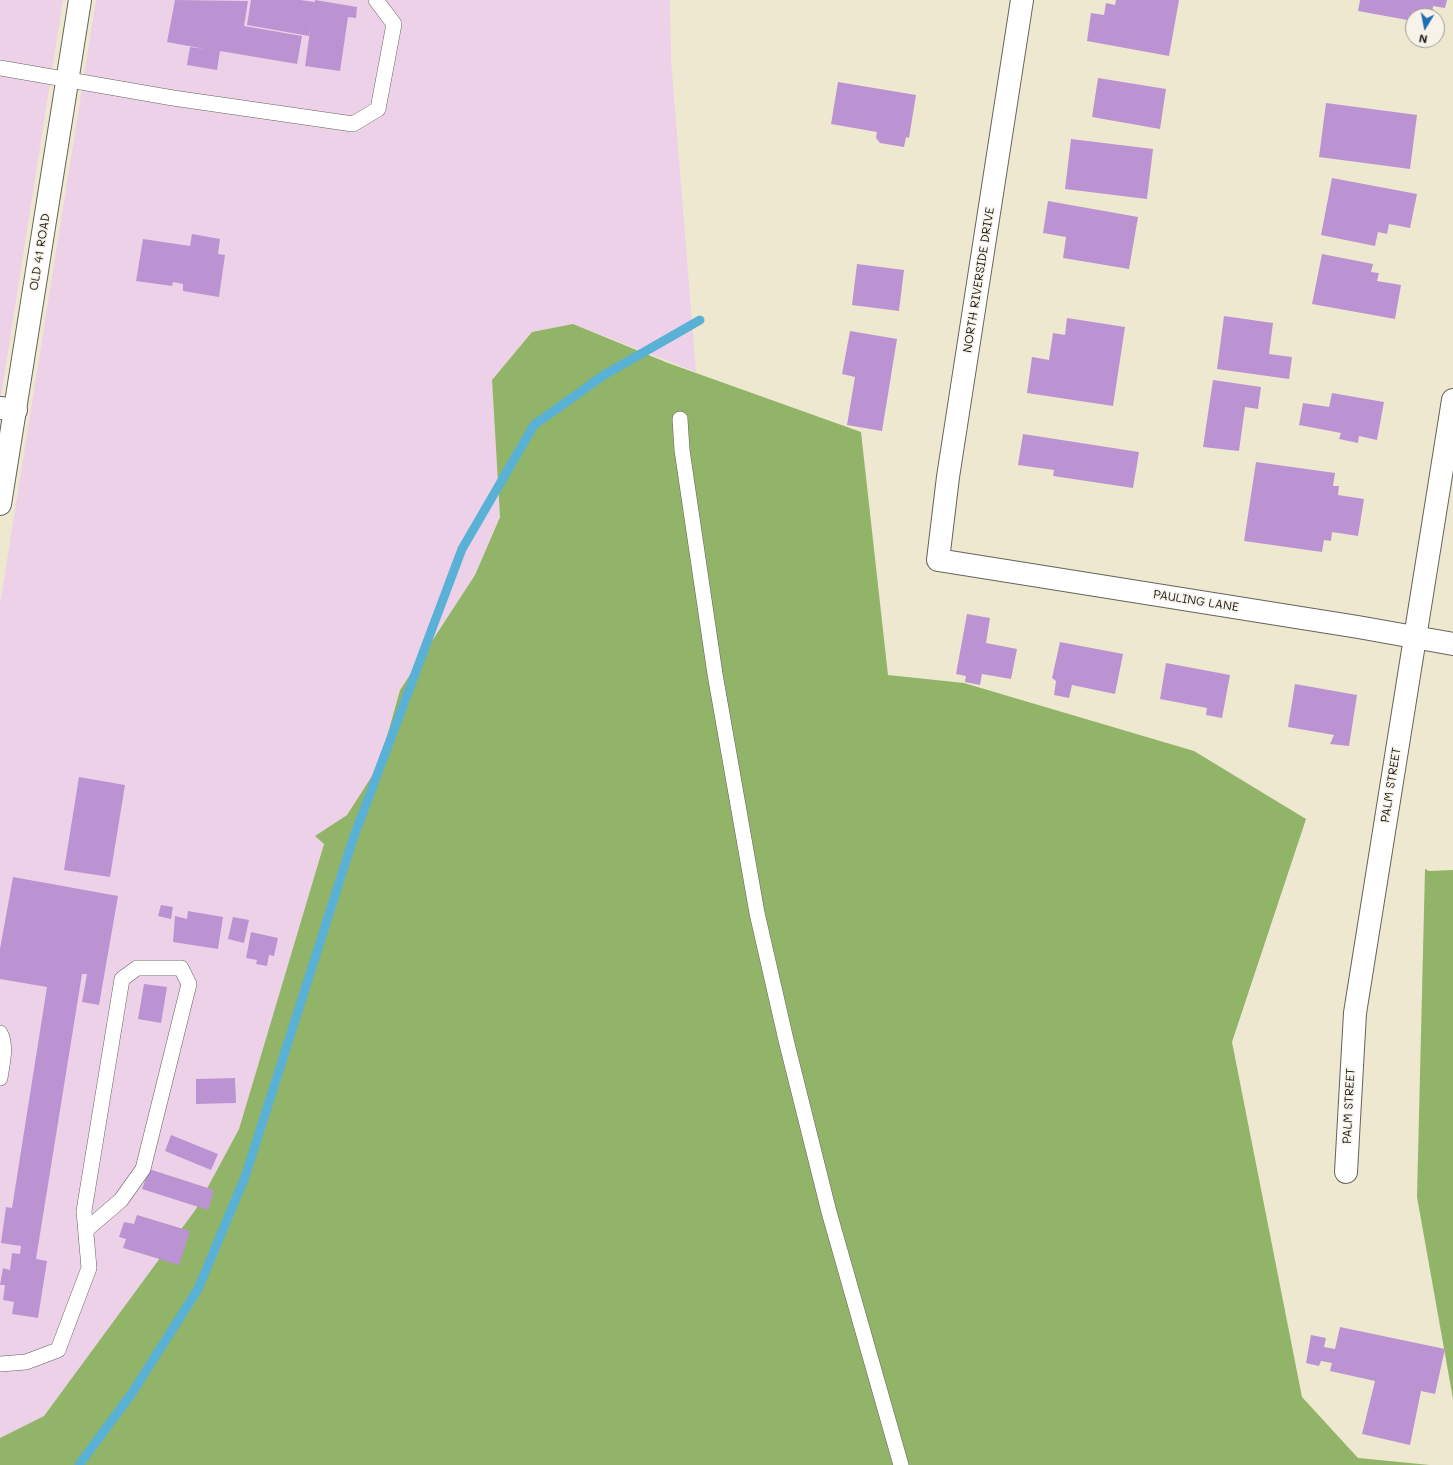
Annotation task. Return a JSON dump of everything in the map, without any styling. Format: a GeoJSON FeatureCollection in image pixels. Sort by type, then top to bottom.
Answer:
{"type":"FeatureCollection","features":[{"type":"Feature","properties":{"kind":"street","name":"OLD 41 ROAD"},"geometry":{"type":"LineString","coordinates":[[0,504],[8,409],[80,0]]}},
{"type":"Feature","properties":{"kind":"street","name":"NORTH RIVERSIDE DRIVE"},"geometry":{"type":"LineString","coordinates":[[938,560],[948,477],[1022,0]]}},
{"type":"Feature","properties":{"kind":"street","name":"PALM STREET"},"geometry":{"type":"LineString","coordinates":[[1346,1172],[1355,1013],[1453,400]]}},
{"type":"Feature","properties":{"kind":"street","name":"PAULING LANE"},"geometry":{"type":"LineString","coordinates":[[938,560],[1453,644]]}},
{"type":"Feature","properties":{"kind":"lane"},"geometry":{"type":"LineString","coordinates":[[0,68],[173,98],[353,124],[378,109],[394,24],[376,0]]}},
{"type":"Feature","properties":{"kind":"lane"},"geometry":{"type":"LineString","coordinates":[[680,419],[682,450],[715,674],[758,913],[786,1040],[830,1212],[901,1465]]}},
{"type":"Feature","properties":{"kind":"lane"},"geometry":{"type":"LineString","coordinates":[[0,1364],[26,1362],[58,1350],[88,1268],[84,1211],[122,979],[137,968],[181,968],[189,984],[142,1169],[121,1200],[86,1230]]}},
{"type":"Feature","properties":{"kind":"lane"},"geometry":{"type":"LineString","coordinates":[[0,1033],[4,1051],[0,1078]]}},
{"type":"Feature","properties":{"kind":"shaded area"},"geometry":{"type":"Polygon","coordinates":[[[0,0],[63,0],[0,403],[0,0]]]}},
{"type":"Feature","properties":{"kind":"shaded area"},"geometry":{"type":"Polygon","coordinates":[[[96,0],[670,0],[671,59],[696,372],[573,324],[532,332],[492,380],[500,516],[475,575],[400,689],[379,765],[347,815],[316,836],[324,844],[239,1129],[196,1209],[44,1416],[0,1438],[0,604],[96,0]]]}},
{"type":"Feature","properties":{"kind":"green space"},"geometry":{"type":"Polygon","coordinates":[[[573,324],[668,363],[861,432],[888,675],[964,683],[1194,751],[1306,819],[1232,1042],[1302,1397],[1358,1458],[1430,1465],[0,1465],[0,1438],[44,1416],[196,1209],[239,1129],[324,844],[315,836],[347,815],[379,765],[400,690],[475,575],[500,517],[492,380],[532,332],[573,324]]]}},
{"type":"Feature","properties":{"kind":"green space"},"geometry":{"type":"Polygon","coordinates":[[[1425,869],[1429,871],[1453,870],[1453,1399],[1417,1197],[1425,869]]]}},
{"type":"Feature","properties":{"kind":"building"},"geometry":{"type":"Polygon","coordinates":[[[175,0],[248,1],[244,26],[302,36],[297,64],[220,51],[217,70],[187,65],[190,47],[205,49],[167,42],[175,0]]]}},
{"type":"Feature","properties":{"kind":"building"},"geometry":{"type":"Polygon","coordinates":[[[251,0],[300,0],[315,2],[315,0],[357,7],[356,18],[348,17],[340,71],[305,66],[311,24],[309,36],[247,25],[251,0]]]}},
{"type":"Feature","properties":{"kind":"building"},"geometry":{"type":"Polygon","coordinates":[[[1116,0],[1179,0],[1169,56],[1087,41],[1091,13],[1104,15],[1106,3],[1115,5],[1116,0]]]}},
{"type":"Feature","properties":{"kind":"building"},"geometry":{"type":"Polygon","coordinates":[[[1360,0],[1447,0],[1445,8],[1433,6],[1433,8],[1405,8],[1405,20],[1358,11],[1360,0]]]}},
{"type":"Feature","properties":{"kind":"building"},"geometry":{"type":"Polygon","coordinates":[[[1098,78],[1166,89],[1160,129],[1092,117],[1098,78]]]}},
{"type":"Feature","properties":{"kind":"building"},"geometry":{"type":"Polygon","coordinates":[[[838,82],[916,95],[909,138],[906,137],[904,147],[880,143],[876,138],[877,132],[831,124],[838,82]]]}},
{"type":"Feature","properties":{"kind":"building"},"geometry":{"type":"Polygon","coordinates":[[[1326,103],[1417,115],[1410,169],[1319,157],[1326,103]]]}},
{"type":"Feature","properties":{"kind":"building"},"geometry":{"type":"Polygon","coordinates":[[[1071,139],[1153,149],[1147,199],[1065,189],[1071,139]]]}},
{"type":"Feature","properties":{"kind":"building"},"geometry":{"type":"Polygon","coordinates":[[[1332,178],[1417,194],[1410,228],[1389,224],[1387,234],[1378,232],[1375,246],[1321,235],[1332,178]]]}},
{"type":"Feature","properties":{"kind":"building"},"geometry":{"type":"Polygon","coordinates":[[[1048,201],[1138,217],[1129,269],[1063,258],[1066,237],[1043,233],[1048,201]]]}},
{"type":"Feature","properties":{"kind":"building"},"geometry":{"type":"Polygon","coordinates":[[[192,234],[220,239],[218,254],[225,255],[219,297],[183,291],[183,284],[173,282],[172,286],[136,281],[143,239],[190,246],[192,234]]]}},
{"type":"Feature","properties":{"kind":"building"},"geometry":{"type":"Polygon","coordinates":[[[1322,254],[1373,264],[1371,272],[1379,273],[1377,281],[1401,285],[1395,319],[1312,304],[1322,254]]]}},
{"type":"Feature","properties":{"kind":"building"},"geometry":{"type":"Polygon","coordinates":[[[857,264],[904,270],[899,311],[852,305],[857,264]]]}},
{"type":"Feature","properties":{"kind":"building"},"geometry":{"type":"Polygon","coordinates":[[[1224,316],[1273,323],[1269,354],[1292,357],[1289,379],[1217,369],[1224,316]]]}},
{"type":"Feature","properties":{"kind":"building"},"geometry":{"type":"Polygon","coordinates":[[[1067,318],[1125,327],[1113,406],[1027,393],[1032,357],[1049,360],[1053,333],[1065,335],[1067,318]]]}},
{"type":"Feature","properties":{"kind":"building"},"geometry":{"type":"Polygon","coordinates":[[[850,331],[897,339],[882,431],[847,425],[855,377],[842,374],[850,331]]]}},
{"type":"Feature","properties":{"kind":"building"},"geometry":{"type":"Polygon","coordinates":[[[1213,380],[1261,387],[1258,409],[1245,407],[1239,451],[1203,447],[1213,380]]]}},
{"type":"Feature","properties":{"kind":"building"},"geometry":{"type":"Polygon","coordinates":[[[1332,393],[1384,402],[1377,440],[1359,436],[1358,443],[1339,439],[1341,433],[1299,425],[1303,403],[1329,407],[1332,393]]]}},
{"type":"Feature","properties":{"kind":"building"},"geometry":{"type":"Polygon","coordinates":[[[1023,434],[1139,452],[1133,488],[1053,476],[1054,470],[1018,465],[1023,434]]]}},
{"type":"Feature","properties":{"kind":"building"},"geometry":{"type":"Polygon","coordinates":[[[1256,462],[1335,473],[1333,486],[1339,486],[1338,495],[1364,499],[1358,536],[1332,532],[1331,541],[1324,540],[1322,552],[1244,541],[1256,462]]]}},
{"type":"Feature","properties":{"kind":"building"},"geometry":{"type":"Polygon","coordinates":[[[967,614],[990,618],[986,643],[1017,649],[1011,679],[982,674],[980,685],[965,682],[966,676],[956,674],[967,614]]]}},
{"type":"Feature","properties":{"kind":"building"},"geometry":{"type":"Polygon","coordinates":[[[1060,642],[1123,654],[1115,694],[1072,685],[1069,698],[1054,695],[1056,681],[1052,678],[1060,642]]]}},
{"type":"Feature","properties":{"kind":"building"},"geometry":{"type":"Polygon","coordinates":[[[1166,663],[1230,675],[1222,718],[1206,715],[1207,708],[1160,699],[1166,663]]]}},
{"type":"Feature","properties":{"kind":"building"},"geometry":{"type":"Polygon","coordinates":[[[1295,684],[1357,695],[1349,746],[1330,744],[1334,735],[1288,727],[1295,684]]]}},
{"type":"Feature","properties":{"kind":"building"},"geometry":{"type":"Polygon","coordinates":[[[79,777],[125,785],[110,877],[64,870],[79,777]]]}},
{"type":"Feature","properties":{"kind":"building"},"geometry":{"type":"Polygon","coordinates":[[[13,877],[118,896],[99,1005],[82,1002],[87,974],[82,974],[36,1259],[47,1261],[38,1318],[12,1314],[14,1302],[3,1300],[5,1285],[0,1285],[3,1268],[10,1270],[12,1253],[20,1254],[21,1246],[1,1243],[6,1207],[12,1208],[47,987],[0,979],[0,949],[13,877]]]}},
{"type":"Feature","properties":{"kind":"building"},"geometry":{"type":"Polygon","coordinates":[[[161,905],[173,907],[171,919],[158,916],[161,905]]]}},
{"type":"Feature","properties":{"kind":"building"},"geometry":{"type":"Polygon","coordinates":[[[188,911],[223,917],[218,949],[173,942],[175,916],[187,919],[188,911]]]}},
{"type":"Feature","properties":{"kind":"building"},"geometry":{"type":"Polygon","coordinates":[[[233,917],[249,920],[244,943],[228,939],[233,917]]]}},
{"type":"Feature","properties":{"kind":"building"},"geometry":{"type":"Polygon","coordinates":[[[251,932],[278,938],[274,956],[269,955],[267,966],[256,964],[257,960],[246,958],[251,932]]]}},
{"type":"Feature","properties":{"kind":"building"},"geometry":{"type":"Polygon","coordinates":[[[144,984],[167,987],[161,1023],[138,1019],[144,984]]]}},
{"type":"Feature","properties":{"kind":"building"},"geometry":{"type":"Polygon","coordinates":[[[235,1078],[236,1103],[196,1104],[196,1079],[235,1078]]]}},
{"type":"Feature","properties":{"kind":"building"},"geometry":{"type":"Polygon","coordinates":[[[171,1135],[218,1154],[211,1170],[165,1151],[171,1135]]]}},
{"type":"Feature","properties":{"kind":"building"},"geometry":{"type":"Polygon","coordinates":[[[149,1169],[214,1190],[208,1210],[142,1189],[149,1169]]]}},
{"type":"Feature","properties":{"kind":"building"},"geometry":{"type":"Polygon","coordinates":[[[137,1215],[190,1231],[179,1265],[123,1248],[126,1239],[119,1237],[124,1222],[134,1224],[137,1215]]]}},
{"type":"Feature","properties":{"kind":"building"},"geometry":{"type":"Polygon","coordinates":[[[1340,1327],[1445,1349],[1435,1394],[1421,1391],[1410,1445],[1362,1434],[1375,1381],[1330,1371],[1332,1363],[1321,1361],[1319,1366],[1306,1363],[1311,1335],[1326,1338],[1324,1347],[1335,1349],[1340,1327]]]}},
{"type":"Feature","properties":{"kind":"waterway"},"geometry":{"type":"LineString","coordinates":[[79,1465],[132,1393],[198,1289],[245,1177],[353,839],[462,549],[534,425],[604,375],[700,320]]}}]}
